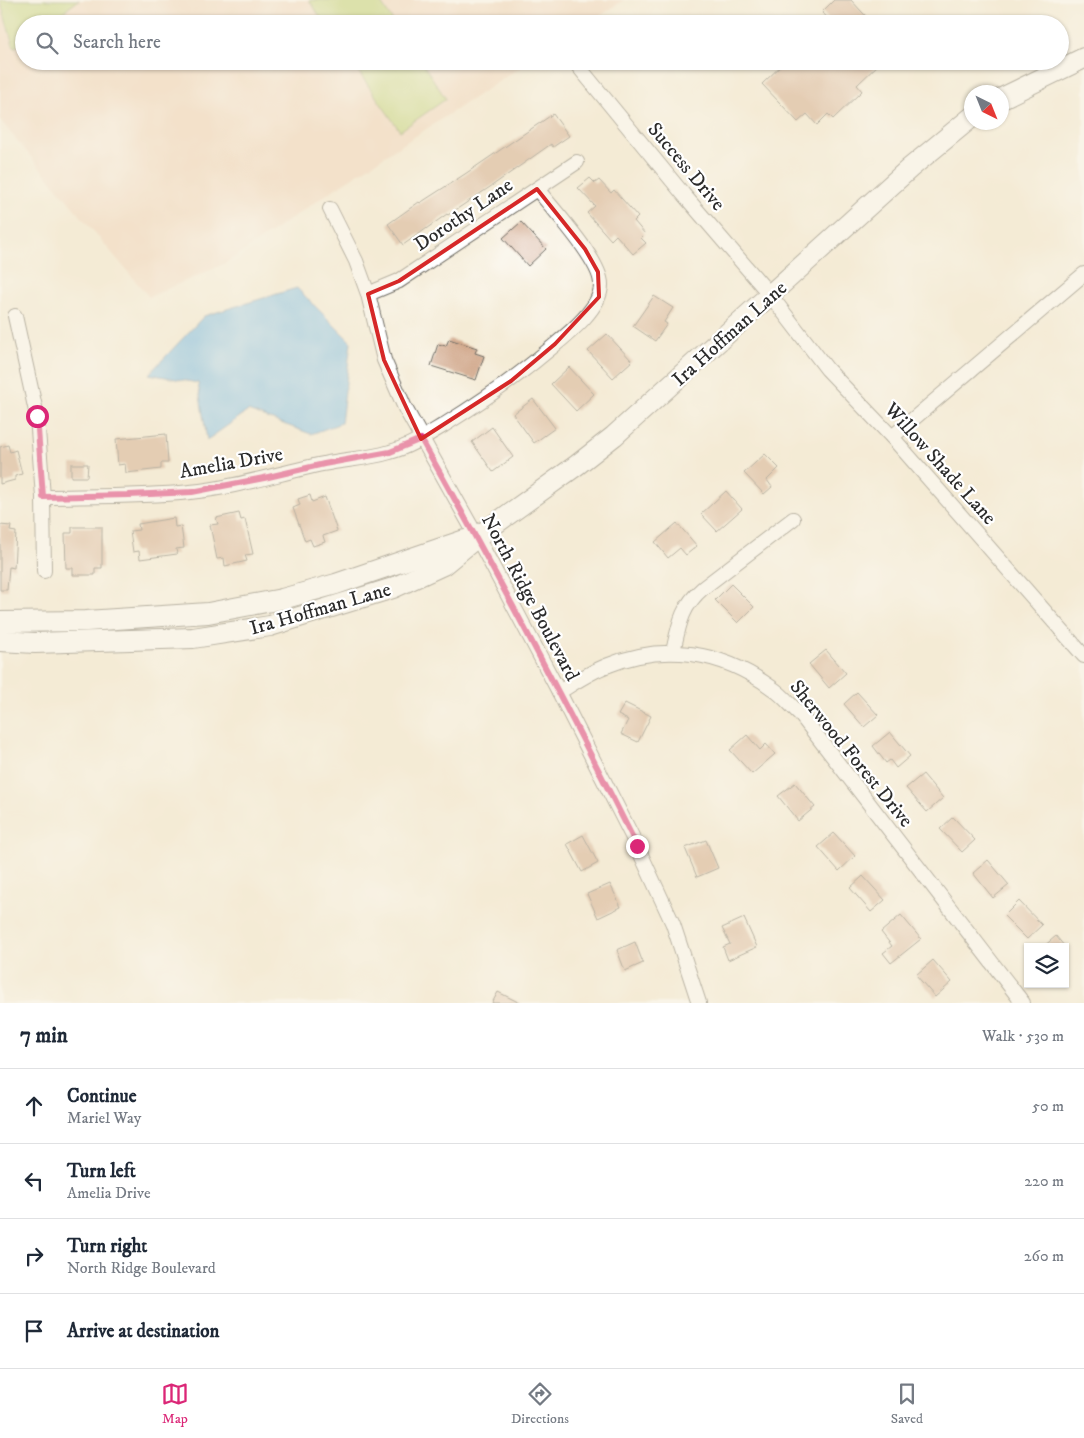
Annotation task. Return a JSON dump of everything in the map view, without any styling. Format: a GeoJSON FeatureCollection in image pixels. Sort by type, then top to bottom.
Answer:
{"type":"FeatureCollection","features":[{"type":"Feature","properties":{"kind":"main road"},"geometry":{"type":"LineString","coordinates":[[1069,50],[1084,42]]}},
{"type":"Feature","properties":{"kind":"main road"},"geometry":{"type":"LineString","coordinates":[[1069,65],[1084,58]]}},
{"type":"Feature","properties":{"kind":"main road"},"geometry":{"type":"LineString","coordinates":[[1009,86],[1034,70]]}},
{"type":"Feature","properties":{"kind":"main road"},"geometry":{"type":"LineString","coordinates":[[1009,95],[1059,70]]}},
{"type":"Feature","properties":{"kind":"main road","name":"Ira Hoffman Lane"},"geometry":{"type":"LineString","coordinates":[[0,641],[35,643],[193,638],[270,626],[393,588],[443,565],[477,537],[614,436],[910,168],[964,124]]}},
{"type":"Feature","properties":{"kind":"main road","name":"Ira Hoffman Lane"},"geometry":{"type":"LineString","coordinates":[[0,622],[86,622],[208,613],[282,599],[336,584],[477,537]]}},
{"type":"Feature","properties":{"kind":"street","name":"Success Drive"},"geometry":{"type":"LineString","coordinates":[[581,70],[770,296]]}},
{"type":"Feature","properties":{"kind":"street","name":"Dorothy Lane"},"geometry":{"type":"LineString","coordinates":[[368,294],[399,281],[577,162]]}},
{"type":"Feature","properties":{"kind":"street","name":"Amelia Drive"},"geometry":{"type":"LineString","coordinates":[[43,497],[192,492],[390,452],[421,439],[511,381],[581,321],[599,297],[602,284],[598,272],[585,249],[537,189]]}},
{"type":"Feature","properties":{"kind":"street","name":"North Ridge Boulevard"},"geometry":{"type":"LineString","coordinates":[[330,210],[356,261],[368,294],[384,360],[405,408],[477,537],[559,692],[637,846],[673,924],[699,1003]]}},
{"type":"Feature","properties":{"kind":"street"},"geometry":{"type":"LineString","coordinates":[[892,437],[1084,274]]}},
{"type":"Feature","properties":{"kind":"street","name":"Willow Shade Lane"},"geometry":{"type":"LineString","coordinates":[[770,296],[827,369],[892,437],[1084,656]]}},
{"type":"Feature","properties":{"kind":"street"},"geometry":{"type":"LineString","coordinates":[[15,316],[37,416],[43,497],[44,571]]}},
{"type":"Feature","properties":{"kind":"street"},"geometry":{"type":"LineString","coordinates":[[673,652],[680,621],[690,600],[793,519]]}},
{"type":"Feature","properties":{"kind":"street","name":"Sherwood Forest Drive"},"geometry":{"type":"LineString","coordinates":[[559,692],[605,666],[638,655],[673,652],[706,655],[743,669],[774,688],[800,714],[1023,1003]]}},
{"type":"Feature","properties":{"kind":"highlighted area"},"geometry":{"type":"Polygon","coordinates":[[[537,189],[585,249],[598,272],[599,297],[555,344],[511,381],[421,439],[384,360],[368,294],[399,281],[537,189]]]}},
{"type":"Feature","properties":{"kind":"shaded area"},"geometry":{"type":"Polygon","coordinates":[[[0,0],[624,0],[602,15],[15,15],[15,70],[516,70],[333,190],[226,263],[149,297],[0,120],[0,0]]]}},
{"type":"Feature","properties":{"kind":"green space"},"geometry":{"type":"Polygon","coordinates":[[[0,0],[79,0],[59,15],[15,15],[14,48],[0,0]]]}},
{"type":"Feature","properties":{"kind":"green space"},"geometry":{"type":"Polygon","coordinates":[[[309,0],[379,0],[389,15],[319,15],[309,0]]]}},
{"type":"Feature","properties":{"kind":"green space"},"geometry":{"type":"Polygon","coordinates":[[[357,70],[427,70],[446,99],[400,131],[357,70]]]}},
{"type":"Feature","properties":{"kind":"water"},"geometry":{"type":"Polygon","coordinates":[[[297,288],[351,342],[341,423],[311,434],[248,411],[207,440],[198,383],[149,374],[204,316],[297,288]]]}},
{"type":"Feature","properties":{"kind":"building"},"geometry":{"type":"Polygon","coordinates":[[[834,0],[851,0],[865,15],[825,15],[822,12],[834,0]]]}},
{"type":"Feature","properties":{"kind":"building"},"geometry":{"type":"Polygon","coordinates":[[[777,70],[873,70],[857,85],[862,91],[833,119],[828,114],[817,125],[807,114],[798,122],[762,84],[777,70]]]}},
{"type":"Feature","properties":{"kind":"building"},"geometry":{"type":"Polygon","coordinates":[[[553,114],[569,136],[553,147],[551,144],[403,245],[388,224],[553,114]]]}},
{"type":"Feature","properties":{"kind":"building"},"geometry":{"type":"Polygon","coordinates":[[[590,178],[595,183],[599,180],[611,193],[614,190],[638,217],[634,221],[645,234],[641,238],[646,243],[633,254],[616,235],[611,240],[587,213],[595,206],[578,188],[590,178]]]}},
{"type":"Feature","properties":{"kind":"building"},"geometry":{"type":"Polygon","coordinates":[[[521,222],[546,249],[528,266],[503,238],[521,222]]]}},
{"type":"Feature","properties":{"kind":"building"},"geometry":{"type":"Polygon","coordinates":[[[654,296],[673,308],[664,322],[667,324],[655,341],[633,326],[654,296]]]}},
{"type":"Feature","properties":{"kind":"building"},"geometry":{"type":"Polygon","coordinates":[[[607,334],[632,361],[613,378],[588,351],[607,334]]]}},
{"type":"Feature","properties":{"kind":"building"},"geometry":{"type":"Polygon","coordinates":[[[449,339],[477,348],[475,353],[484,356],[476,380],[431,366],[438,344],[446,346],[449,339]]]}},
{"type":"Feature","properties":{"kind":"building"},"geometry":{"type":"Polygon","coordinates":[[[569,367],[594,394],[576,411],[551,384],[569,367]]]}},
{"type":"Feature","properties":{"kind":"building"},"geometry":{"type":"Polygon","coordinates":[[[533,399],[555,428],[534,443],[513,414],[533,399]]]}},
{"type":"Feature","properties":{"kind":"building"},"geometry":{"type":"Polygon","coordinates":[[[492,427],[513,457],[493,472],[472,442],[492,427]]]}},
{"type":"Feature","properties":{"kind":"building"},"geometry":{"type":"Polygon","coordinates":[[[166,434],[168,463],[161,463],[161,469],[126,473],[125,464],[118,465],[116,439],[166,434]]]}},
{"type":"Feature","properties":{"kind":"building"},"geometry":{"type":"Polygon","coordinates":[[[8,445],[10,452],[16,450],[22,474],[15,476],[15,480],[0,484],[0,447],[8,445]]]}},
{"type":"Feature","properties":{"kind":"building"},"geometry":{"type":"Polygon","coordinates":[[[765,454],[779,468],[767,480],[772,487],[764,494],[744,473],[765,454]]]}},
{"type":"Feature","properties":{"kind":"building"},"geometry":{"type":"Polygon","coordinates":[[[71,464],[88,464],[87,477],[71,477],[71,464]]]}},
{"type":"Feature","properties":{"kind":"building"},"geometry":{"type":"Polygon","coordinates":[[[726,491],[742,509],[717,531],[701,514],[726,491]]]}},
{"type":"Feature","properties":{"kind":"building"},"geometry":{"type":"Polygon","coordinates":[[[310,495],[312,502],[325,497],[337,531],[323,536],[325,542],[313,546],[310,539],[305,541],[293,508],[300,505],[298,499],[310,495]]]}},
{"type":"Feature","properties":{"kind":"building"},"geometry":{"type":"Polygon","coordinates":[[[239,513],[241,520],[245,519],[253,554],[245,555],[247,561],[225,566],[224,558],[217,559],[210,525],[218,524],[216,518],[239,513]]]}},
{"type":"Feature","properties":{"kind":"building"},"geometry":{"type":"Polygon","coordinates":[[[174,518],[175,527],[181,526],[184,548],[176,549],[177,554],[140,559],[139,551],[133,552],[130,531],[139,530],[138,524],[174,518]]]}},
{"type":"Feature","properties":{"kind":"building"},"geometry":{"type":"Polygon","coordinates":[[[677,523],[697,546],[686,555],[680,548],[668,558],[655,542],[677,523]]]}},
{"type":"Feature","properties":{"kind":"building"},"geometry":{"type":"Polygon","coordinates":[[[0,525],[11,526],[10,531],[16,532],[14,568],[9,567],[7,590],[0,590],[0,525]]]}},
{"type":"Feature","properties":{"kind":"building"},"geometry":{"type":"Polygon","coordinates":[[[72,527],[102,527],[102,568],[95,568],[95,575],[73,575],[73,568],[66,568],[65,533],[72,533],[72,527]]]}},
{"type":"Feature","properties":{"kind":"building"},"geometry":{"type":"Polygon","coordinates":[[[731,584],[754,607],[738,623],[715,600],[731,584]]]}},
{"type":"Feature","properties":{"kind":"building"},"geometry":{"type":"Polygon","coordinates":[[[826,650],[846,673],[829,688],[809,664],[826,650]]]}},
{"type":"Feature","properties":{"kind":"building"},"geometry":{"type":"Polygon","coordinates":[[[857,692],[878,715],[864,727],[844,704],[857,692]]]}},
{"type":"Feature","properties":{"kind":"building"},"geometry":{"type":"Polygon","coordinates":[[[625,703],[651,716],[638,742],[621,734],[628,720],[618,715],[625,703]]]}},
{"type":"Feature","properties":{"kind":"building"},"geometry":{"type":"Polygon","coordinates":[[[890,732],[910,756],[896,768],[890,760],[886,763],[873,746],[890,732]]]}},
{"type":"Feature","properties":{"kind":"building"},"geometry":{"type":"Polygon","coordinates":[[[747,735],[760,750],[766,744],[775,754],[752,774],[730,750],[747,735]]]}},
{"type":"Feature","properties":{"kind":"building"},"geometry":{"type":"Polygon","coordinates":[[[923,774],[943,798],[927,812],[906,788],[923,774]]]}},
{"type":"Feature","properties":{"kind":"building"},"geometry":{"type":"Polygon","coordinates":[[[795,783],[815,807],[798,821],[778,796],[795,783]]]}},
{"type":"Feature","properties":{"kind":"building"},"geometry":{"type":"Polygon","coordinates":[[[953,817],[975,840],[962,852],[940,829],[953,817]]]}},
{"type":"Feature","properties":{"kind":"building"},"geometry":{"type":"Polygon","coordinates":[[[834,833],[855,856],[839,871],[818,847],[834,833]]]}},
{"type":"Feature","properties":{"kind":"building"},"geometry":{"type":"Polygon","coordinates":[[[583,835],[598,863],[582,872],[567,844],[583,835]]]}},
{"type":"Feature","properties":{"kind":"building"},"geometry":{"type":"Polygon","coordinates":[[[706,840],[718,868],[697,877],[685,848],[706,840]]]}},
{"type":"Feature","properties":{"kind":"building"},"geometry":{"type":"Polygon","coordinates":[[[988,860],[1009,885],[993,898],[973,873],[988,860]]]}},
{"type":"Feature","properties":{"kind":"building"},"geometry":{"type":"Polygon","coordinates":[[[863,876],[885,900],[871,912],[850,888],[863,876]]]}},
{"type":"Feature","properties":{"kind":"building"},"geometry":{"type":"Polygon","coordinates":[[[610,884],[621,907],[598,918],[587,894],[610,884]]]}},
{"type":"Feature","properties":{"kind":"building"},"geometry":{"type":"Polygon","coordinates":[[[1019,901],[1042,925],[1027,939],[1004,916],[1019,901]]]}},
{"type":"Feature","properties":{"kind":"building"},"geometry":{"type":"Polygon","coordinates":[[[901,915],[921,939],[891,963],[883,953],[892,946],[881,932],[901,915]]]}},
{"type":"Feature","properties":{"kind":"building"},"geometry":{"type":"Polygon","coordinates":[[[744,918],[757,947],[728,960],[723,947],[730,944],[722,928],[744,918]]]}},
{"type":"Feature","properties":{"kind":"building"},"geometry":{"type":"Polygon","coordinates":[[[1056,936],[1062,943],[1048,943],[1056,936]]]}},
{"type":"Feature","properties":{"kind":"building"},"geometry":{"type":"Polygon","coordinates":[[[635,942],[643,963],[625,971],[617,950],[635,942]]]}},
{"type":"Feature","properties":{"kind":"building"},"geometry":{"type":"Polygon","coordinates":[[[933,960],[952,982],[935,997],[916,975],[933,960]]]}},
{"type":"Feature","properties":{"kind":"building"},"geometry":{"type":"Polygon","coordinates":[[[498,992],[520,1003],[492,1003],[498,992]]]}},
{"type":"Feature","properties":{"kind":"route"},"geometry":{"type":"LineString","coordinates":[[37,416],[43,497],[192,492],[390,452],[421,439],[477,537],[559,692],[637,846]]}}]}
